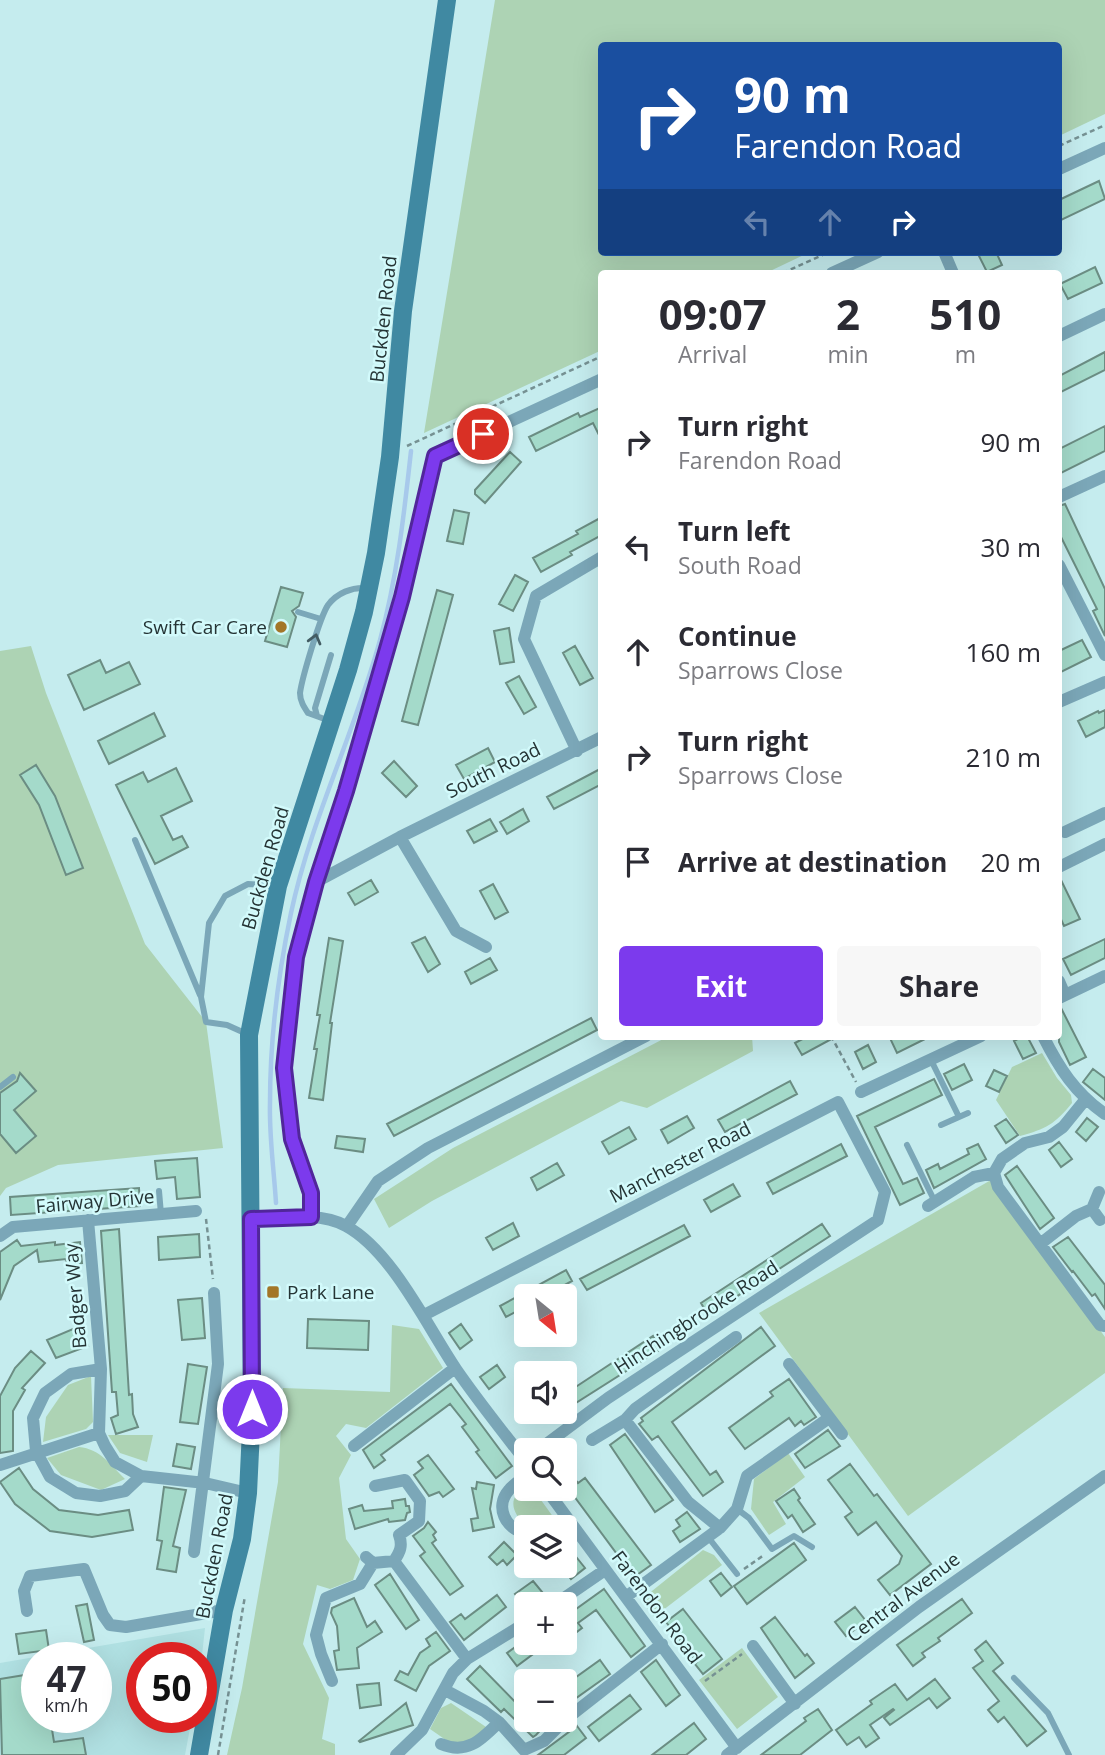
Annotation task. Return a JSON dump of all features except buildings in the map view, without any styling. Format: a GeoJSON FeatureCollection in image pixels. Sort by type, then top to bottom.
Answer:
{"type":"FeatureCollection","features":[{"type":"Feature","properties":{"kind":"main road","name":"Buckden Road"},"geometry":{"type":"LineString","coordinates":[[199,1755],[224,1610],[242,1539],[248,1493],[252,1409],[248,1035],[278,887],[325,719],[348,670],[369,588],[390,457],[403,311],[447,0]]}},
{"type":"Feature","properties":{"kind":"street"},"geometry":{"type":"LineString","coordinates":[[1062,168],[1105,148]]}},
{"type":"Feature","properties":{"kind":"street"},"geometry":{"type":"LineString","coordinates":[[839,270],[869,256]]}},
{"type":"Feature","properties":{"kind":"street"},"geometry":{"type":"LineString","coordinates":[[1062,334],[1105,313]]}},
{"type":"Feature","properties":{"kind":"street"},"geometry":{"type":"LineString","coordinates":[[311,1217],[311,1193],[292,1139],[284,1068],[296,957],[402,597],[435,456],[598,381]]}},
{"type":"Feature","properties":{"kind":"street"},"geometry":{"type":"LineString","coordinates":[[1062,496],[1105,476]]}},
{"type":"Feature","properties":{"kind":"street"},"geometry":{"type":"LineString","coordinates":[[577,751],[523,639],[536,596],[598,559]]}},
{"type":"Feature","properties":{"kind":"street"},"geometry":{"type":"LineString","coordinates":[[1062,571],[1105,655]]}},
{"type":"Feature","properties":{"kind":"street"},"geometry":{"type":"LineString","coordinates":[[1062,701],[1105,682]]}},
{"type":"Feature","properties":{"kind":"street","name":"South Road"},"geometry":{"type":"LineString","coordinates":[[316,882],[400,836],[598,739]]}},
{"type":"Feature","properties":{"kind":"street"},"geometry":{"type":"LineString","coordinates":[[1065,832],[1105,813]]}},
{"type":"Feature","properties":{"kind":"street"},"geometry":{"type":"LineString","coordinates":[[400,836],[456,931],[485,947]]}},
{"type":"Feature","properties":{"kind":"street"},"geometry":{"type":"LineString","coordinates":[[1062,866],[1105,844]]}},
{"type":"Feature","properties":{"kind":"street"},"geometry":{"type":"LineString","coordinates":[[1062,996],[1105,976]]}},
{"type":"Feature","properties":{"kind":"street"},"geometry":{"type":"LineString","coordinates":[[347,1226],[378,1181],[428,1147],[638,1040]]}},
{"type":"Feature","properties":{"kind":"street"},"geometry":{"type":"LineString","coordinates":[[861,1091],[973,1040]]}},
{"type":"Feature","properties":{"kind":"street"},"geometry":{"type":"LineString","coordinates":[[1045,1040],[1068,1080],[1085,1100],[1105,1114]]}},
{"type":"Feature","properties":{"kind":"street"},"geometry":{"type":"LineString","coordinates":[[1085,1100],[1063,1127],[1049,1137],[1026,1143],[1002,1159],[994,1173],[998,1187],[1100,1325],[1105,1326]]}},
{"type":"Feature","properties":{"kind":"street","name":"Manchester Road"},"geometry":{"type":"LineString","coordinates":[[424,1315],[838,1102],[885,1192],[878,1220]]}},
{"type":"Feature","properties":{"kind":"street"},"geometry":{"type":"LineString","coordinates":[[932,1204],[974,1177],[994,1173]]}},
{"type":"Feature","properties":{"kind":"street"},"geometry":{"type":"LineString","coordinates":[[1040,1244],[1076,1216],[1092,1209],[1099,1192]]}},
{"type":"Feature","properties":{"kind":"street"},"geometry":{"type":"LineString","coordinates":[[1092,1209],[1100,1220]]}},
{"type":"Feature","properties":{"kind":"street","name":"Fairway Drive"},"geometry":{"type":"LineString","coordinates":[[0,1236],[13,1227],[196,1211]]}},
{"type":"Feature","properties":{"kind":"street"},"geometry":{"type":"LineString","coordinates":[[251,1219],[311,1217],[332,1220],[347,1226],[374,1248],[424,1315],[455,1368],[514,1444]]}},
{"type":"Feature","properties":{"kind":"street","name":"Badger Way"},"geometry":{"type":"LineString","coordinates":[[88,1220],[101,1369],[99,1433]]}},
{"type":"Feature","properties":{"kind":"street","name":"Hinchingbrooke Road"},"geometry":{"type":"LineString","coordinates":[[554,1438],[608,1398],[878,1220]]}},
{"type":"Feature","properties":{"kind":"street"},"geometry":{"type":"LineString","coordinates":[[194,1552],[205,1483],[218,1364],[214,1293]]}},
{"type":"Feature","properties":{"kind":"street"},"geometry":{"type":"LineString","coordinates":[[592,1440],[625,1420],[635,1409],[736,1337]]}},
{"type":"Feature","properties":{"kind":"street"},"geometry":{"type":"LineString","coordinates":[[789,1364],[842,1434]]}},
{"type":"Feature","properties":{"kind":"street"},"geometry":{"type":"LineString","coordinates":[[354,1446],[455,1368]]}},
{"type":"Feature","properties":{"kind":"street","name":"Badger Way"},"geometry":{"type":"LineString","coordinates":[[101,1369],[71,1374],[45,1393],[33,1418],[36,1451],[50,1477],[76,1493],[100,1496],[125,1491],[141,1476]]}},
{"type":"Feature","properties":{"kind":"street"},"geometry":{"type":"LineString","coordinates":[[627,1596],[720,1528],[737,1509],[747,1476],[830,1418]]}},
{"type":"Feature","properties":{"kind":"street"},"geometry":{"type":"LineString","coordinates":[[625,1420],[688,1502],[720,1528]]}},
{"type":"Feature","properties":{"kind":"street"},"geometry":{"type":"LineString","coordinates":[[0,1465],[36,1451],[99,1433],[115,1462],[141,1476],[205,1483],[248,1493]]}},
{"type":"Feature","properties":{"kind":"street","name":"Central Avenue"},"geometry":{"type":"LineString","coordinates":[[732,1751],[919,1607],[1105,1475]]}},
{"type":"Feature","properties":{"kind":"street"},"geometry":{"type":"LineString","coordinates":[[375,1486],[405,1480],[420,1501],[419,1521],[399,1535],[400,1552],[394,1561]]}},
{"type":"Feature","properties":{"kind":"street"},"geometry":{"type":"LineString","coordinates":[[514,1486],[503,1500],[502,1511],[507,1523],[514,1529]]}},
{"type":"Feature","properties":{"kind":"street","name":"Farendon Road"},"geometry":{"type":"LineString","coordinates":[[555,1501],[694,1689],[732,1751]]}},
{"type":"Feature","properties":{"kind":"street"},"geometry":{"type":"LineString","coordinates":[[332,1681],[316,1635],[326,1598],[360,1584],[370,1560],[394,1561]]}},
{"type":"Feature","properties":{"kind":"street"},"geometry":{"type":"LineString","coordinates":[[394,1561],[467,1659]]}},
{"type":"Feature","properties":{"kind":"street"},"geometry":{"type":"LineString","coordinates":[[27,1611],[23,1591],[30,1576],[84,1569],[103,1615],[110,1625],[127,1627],[224,1610]]}},
{"type":"Feature","properties":{"kind":"street"},"geometry":{"type":"LineString","coordinates":[[573,1592],[605,1570]]}},
{"type":"Feature","properties":{"kind":"street"},"geometry":{"type":"LineString","coordinates":[[396,1755],[422,1730],[453,1673],[467,1659],[514,1630]]}},
{"type":"Feature","properties":{"kind":"street"},"geometry":{"type":"LineString","coordinates":[[445,1690],[499,1722],[524,1753],[544,1741],[565,1720],[662,1644]]}},
{"type":"Feature","properties":{"kind":"street"},"geometry":{"type":"LineString","coordinates":[[753,1646],[795,1704]]}},
{"type":"Feature","properties":{"kind":"street"},"geometry":{"type":"LineString","coordinates":[[441,1744],[453,1752],[462,1752],[499,1722]]}},
{"type":"Feature","properties":{"kind":"lane"},"geometry":{"type":"LineString","coordinates":[[325,719],[308,713],[300,695],[321,619],[330,603],[341,594],[355,587],[369,588]]}},
{"type":"Feature","properties":{"kind":"lane"},"geometry":{"type":"LineString","coordinates":[[298,612],[321,619]]}},
{"type":"Feature","properties":{"kind":"lane"},"geometry":{"type":"LineString","coordinates":[[325,719],[315,714],[315,708],[331,655]]}},
{"type":"Feature","properties":{"kind":"lane"},"geometry":{"type":"LineString","coordinates":[[135,840],[201,997],[206,1022],[227,1025],[248,1035]]}},
{"type":"Feature","properties":{"kind":"lane"},"geometry":{"type":"LineString","coordinates":[[201,997],[209,923],[225,896],[248,884],[278,887]]}},
{"type":"Feature","properties":{"kind":"lane"},"geometry":{"type":"LineString","coordinates":[[931,1060],[959,1117]]}},
{"type":"Feature","properties":{"kind":"lane"},"geometry":{"type":"LineString","coordinates":[[0,1087],[13,1077]]}},
{"type":"Feature","properties":{"kind":"lane"},"geometry":{"type":"LineString","coordinates":[[941,1125],[968,1113]]}},
{"type":"Feature","properties":{"kind":"lane"},"geometry":{"type":"LineString","coordinates":[[907,1145],[932,1204]]}},
{"type":"Feature","properties":{"kind":"lane"},"geometry":{"type":"LineString","coordinates":[[159,1191],[160,1214]]}},
{"type":"Feature","properties":{"kind":"lane"},"geometry":{"type":"LineString","coordinates":[[737,1509],[749,1518],[772,1549],[793,1536],[812,1547]]}},
{"type":"Feature","properties":{"kind":"lane"},"geometry":{"type":"LineString","coordinates":[[708,1537],[737,1574]]}},
{"type":"Feature","properties":{"kind":"lane"},"geometry":{"type":"LineString","coordinates":[[1014,1678],[1048,1713],[1069,1755]]}},
{"type":"Feature","properties":{"kind":"path"},"geometry":{"type":"LineString","coordinates":[[1062,145],[1105,125]]}},
{"type":"Feature","properties":{"kind":"path"},"geometry":{"type":"LineString","coordinates":[[790,270],[820,256]]}},
{"type":"Feature","properties":{"kind":"path"},"geometry":{"type":"LineString","coordinates":[[406,447],[598,358]]}},
{"type":"Feature","properties":{"kind":"path"},"geometry":{"type":"LineString","coordinates":[[833,1040],[861,1091]]}},
{"type":"Feature","properties":{"kind":"path"},"geometry":{"type":"LineString","coordinates":[[196,1211],[206,1217],[214,1293]]}},
{"type":"Feature","properties":{"kind":"path"},"geometry":{"type":"LineString","coordinates":[[737,1574],[772,1549]]}},
{"type":"Feature","properties":{"kind":"path"},"geometry":{"type":"LineString","coordinates":[[694,1689],[753,1646]]}},
{"type":"Feature","properties":{"kind":"shaded area"},"geometry":{"type":"Polygon","coordinates":[[[205,1628],[203,1642],[126,1642],[126,1733],[189,1733],[185,1755],[0,1755],[0,1663],[21,1659],[21,1733],[112,1733],[112,1644],[205,1628]]]}},
{"type":"Feature","properties":{"kind":"green space"},"geometry":{"type":"Polygon","coordinates":[[[495,0],[1105,0],[1105,114],[1062,135],[1062,42],[598,42],[598,256],[802,256],[772,270],[598,270],[598,352],[424,433],[495,0]]]}},
{"type":"Feature","properties":{"kind":"green space"},"geometry":{"type":"Polygon","coordinates":[[[31,646],[46,693],[145,944],[206,1022],[223,1148],[58,1165],[6,1188],[0,1196],[0,651],[31,646]]]}},
{"type":"Feature","properties":{"kind":"green space"},"geometry":{"type":"Polygon","coordinates":[[[661,1040],[752,1040],[753,1051],[647,1108],[621,1101],[432,1201],[389,1228],[374,1199],[453,1148],[661,1040]]]}},
{"type":"Feature","properties":{"kind":"green space"},"geometry":{"type":"Polygon","coordinates":[[[1042,1053],[1071,1095],[1072,1103],[1049,1125],[1020,1136],[996,1100],[1012,1067],[1042,1053]]]}},
{"type":"Feature","properties":{"kind":"green space"},"geometry":{"type":"Polygon","coordinates":[[[991,1180],[1105,1337],[1105,1373],[908,1516],[759,1313],[991,1180]]]}},
{"type":"Feature","properties":{"kind":"green space"},"geometry":{"type":"Polygon","coordinates":[[[392,1325],[419,1329],[443,1368],[366,1428],[346,1424],[336,1436],[351,1455],[339,1478],[346,1539],[360,1559],[353,1580],[330,1589],[317,1585],[303,1644],[329,1698],[322,1739],[335,1744],[335,1755],[227,1755],[242,1688],[278,1482],[283,1388],[390,1392],[392,1325]]]}},
{"type":"Feature","properties":{"kind":"green space"},"geometry":{"type":"Polygon","coordinates":[[[91,1376],[93,1422],[86,1429],[43,1442],[46,1417],[68,1385],[91,1376]]]}},
{"type":"Feature","properties":{"kind":"green space"},"geometry":{"type":"Polygon","coordinates":[[[108,1435],[153,1435],[147,1462],[120,1453],[108,1435]]]}},
{"type":"Feature","properties":{"kind":"green space"},"geometry":{"type":"Polygon","coordinates":[[[79,1447],[99,1454],[125,1479],[101,1490],[61,1475],[47,1458],[79,1447]]]}},
{"type":"Feature","properties":{"kind":"green space"},"geometry":{"type":"Polygon","coordinates":[[[788,1453],[805,1477],[773,1502],[786,1524],[769,1535],[751,1509],[754,1479],[788,1453]]]}},
{"type":"Feature","properties":{"kind":"green space"},"geometry":{"type":"Polygon","coordinates":[[[514,1501],[542,1501],[552,1515],[517,1515],[514,1501]]]}},
{"type":"Feature","properties":{"kind":"green space"},"geometry":{"type":"Polygon","coordinates":[[[703,1550],[714,1555],[722,1565],[654,1617],[645,1605],[647,1595],[703,1550]]]}},
{"type":"Feature","properties":{"kind":"green space"},"geometry":{"type":"Polygon","coordinates":[[[742,1648],[778,1697],[737,1729],[699,1680],[742,1648]]]}},
{"type":"Feature","properties":{"kind":"green space"},"geometry":{"type":"Polygon","coordinates":[[[451,1703],[486,1727],[478,1737],[456,1747],[430,1729],[441,1708],[451,1703]]]}},
{"type":"Feature","properties":{"kind":"waterway"},"geometry":{"type":"LineString","coordinates":[[276,1203],[270,1128],[270,1079],[286,936],[310,844],[370,674],[386,617],[403,523],[411,451]]}},
{"type":"Feature","properties":{"kind":"place","name":"Swift Car Care"},"geometry":{"type":"Point","coordinates":[281,627]}},
{"type":"Feature","properties":{"kind":"place","name":"Park Lane"},"geometry":{"type":"Point","coordinates":[273,1292]}},
{"type":"Feature","properties":{"kind":"route"},"geometry":{"type":"LineString","coordinates":[[252,1409],[251,1219],[311,1217],[311,1193],[292,1139],[284,1068],[296,957],[402,597],[435,456],[483,434]]}}]}
